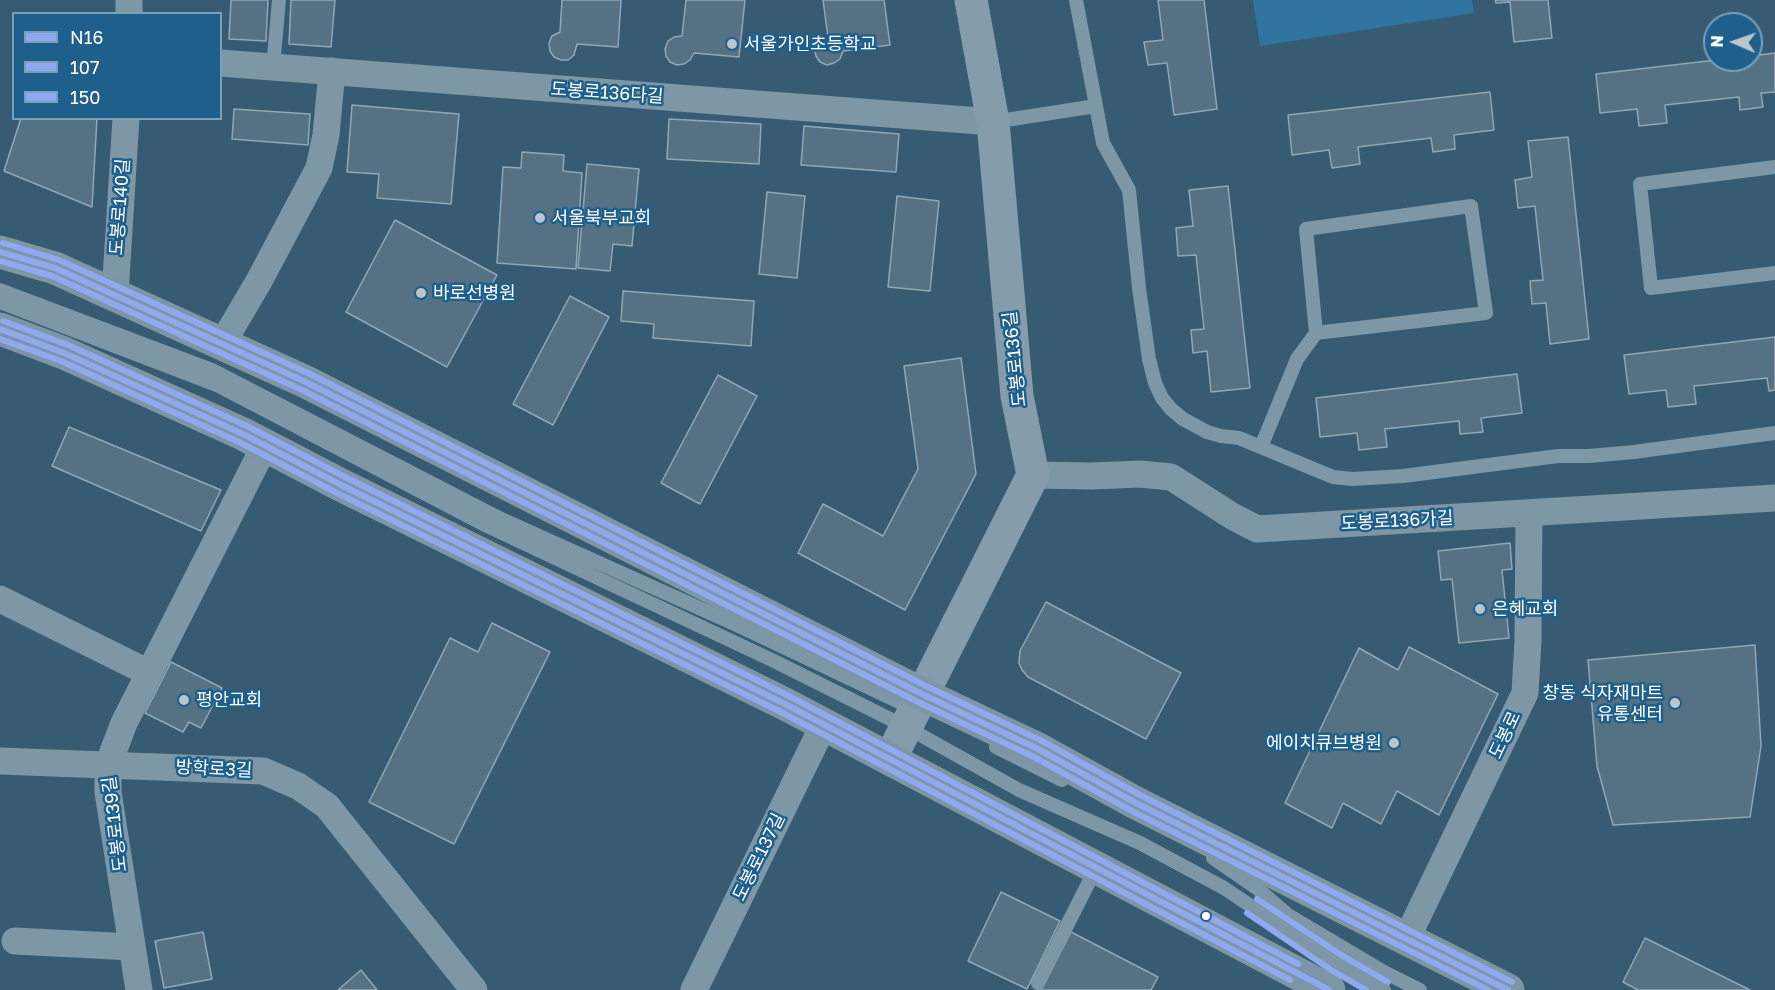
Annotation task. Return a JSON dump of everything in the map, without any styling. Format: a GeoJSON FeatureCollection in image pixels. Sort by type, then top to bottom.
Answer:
{"type":"FeatureCollection","features":[{"type":"Feature","properties":{"kind":"main road"},"geometry":{"type":"LineString","coordinates":[[0,252],[55,268],[306,382],[914,710],[1038,749],[1147,808],[1508,990]]}},
{"type":"Feature","properties":{"kind":"main road"},"geometry":{"type":"LineString","coordinates":[[0,329],[64,353],[265,445],[341,485],[824,724],[1317,987]]}},
{"type":"Feature","properties":{"kind":"street","name":"도봉로136길"},"geometry":{"type":"LineString","coordinates":[[970,3],[993,122],[1017,396],[1033,475]]}},
{"type":"Feature","properties":{"kind":"street","name":"도봉로136다길"},"geometry":{"type":"LineString","coordinates":[[222,63],[993,122]]}},
{"type":"Feature","properties":{"kind":"street"},"geometry":{"type":"LineString","coordinates":[[222,344],[259,281],[319,168],[326,135],[332,72]]}},
{"type":"Feature","properties":{"kind":"street","name":"도봉로140길"},"geometry":{"type":"LineString","coordinates":[[115,295],[126,120]]}},
{"type":"Feature","properties":{"kind":"street","name":"도봉로139길"},"geometry":{"type":"LineString","coordinates":[[139,990],[108,792],[108,765],[124,723],[265,445]]}},
{"type":"Feature","properties":{"kind":"street","name":"도봉로136가길"},"geometry":{"type":"LineString","coordinates":[[1033,475],[1140,474],[1171,477],[1232,516],[1257,529],[1775,498]]}},
{"type":"Feature","properties":{"kind":"street"},"geometry":{"type":"LineString","coordinates":[[890,759],[1033,475]]}},
{"type":"Feature","properties":{"kind":"street","name":"도봉로"},"geometry":{"type":"LineString","coordinates":[[1407,938],[1525,693],[1529,513]]}},
{"type":"Feature","properties":{"kind":"street"},"geometry":{"type":"LineString","coordinates":[[0,599],[149,673]]}},
{"type":"Feature","properties":{"kind":"street","name":"도봉로137길"},"geometry":{"type":"LineString","coordinates":[[694,990],[824,724]]}},
{"type":"Feature","properties":{"kind":"street","name":"방학로3길"},"geometry":{"type":"LineString","coordinates":[[0,761],[262,771],[298,786],[327,806],[474,990]]}},
{"type":"Feature","properties":{"kind":"street"},"geometry":{"type":"LineString","coordinates":[[15,940],[132,947]]}},
{"type":"Feature","properties":{"kind":"lane"},"geometry":{"type":"LineString","coordinates":[[273,67],[279,0]]}},
{"type":"Feature","properties":{"kind":"lane"},"geometry":{"type":"LineString","coordinates":[[1076,0],[1103,143],[1130,190],[1139,288],[1149,359],[1155,383],[1162,398],[1183,419],[1207,432],[1239,438],[1334,477],[1369,479],[1558,456],[1634,452],[1775,433]]}},
{"type":"Feature","properties":{"kind":"lane"},"geometry":{"type":"LineString","coordinates":[[993,122],[1096,106]]}},
{"type":"Feature","properties":{"kind":"lane"},"geometry":{"type":"LineString","coordinates":[[1775,167],[1640,184],[1651,288],[1775,273]]}},
{"type":"Feature","properties":{"kind":"lane"},"geometry":{"type":"LineString","coordinates":[[1261,447],[1297,359],[1316,333],[1306,229],[1471,206],[1486,313],[1316,333]]}},
{"type":"Feature","properties":{"kind":"lane"},"geometry":{"type":"LineString","coordinates":[[0,290],[212,370],[501,519],[737,626],[914,710],[1019,789],[1177,861],[1248,902],[1336,963],[1384,990]]}},
{"type":"Feature","properties":{"kind":"lane"},"geometry":{"type":"LineString","coordinates":[[0,302],[219,386],[487,526],[772,660],[914,710],[963,730],[1215,859],[1258,889],[1288,915],[1384,972],[1420,990]]}},
{"type":"Feature","properties":{"kind":"lane"},"geometry":{"type":"LineString","coordinates":[[1038,983],[1096,868]]}},
{"type":"Feature","properties":{"kind":"shaded area"},"geometry":{"type":"Polygon","coordinates":[[[1253,0],[1472,0],[1474,13],[1260,46],[1253,0]]]}},
{"type":"Feature","properties":{"kind":"building"},"geometry":{"type":"Polygon","coordinates":[[[231,0],[268,0],[266,41],[229,39],[231,0]]]}},
{"type":"Feature","properties":{"kind":"building"},"geometry":{"type":"Polygon","coordinates":[[[291,0],[335,0],[331,47],[289,44],[291,0]]]}},
{"type":"Feature","properties":{"kind":"building"},"geometry":{"type":"Polygon","coordinates":[[[562,0],[621,0],[618,47],[577,44],[574,55],[568,60],[554,57],[549,43],[552,36],[560,32],[562,0]]]}},
{"type":"Feature","properties":{"kind":"building"},"geometry":{"type":"Polygon","coordinates":[[[686,0],[745,0],[739,57],[694,53],[684,64],[677,65],[670,62],[665,49],[668,41],[682,36],[686,0]]]}},
{"type":"Feature","properties":{"kind":"building"},"geometry":{"type":"Polygon","coordinates":[[[823,0],[884,0],[890,45],[843,51],[840,59],[834,63],[827,65],[820,62],[814,49],[817,42],[828,37],[823,0]]]}},
{"type":"Feature","properties":{"kind":"building"},"geometry":{"type":"Polygon","coordinates":[[[1158,0],[1204,0],[1217,109],[1174,115],[1167,63],[1148,65],[1144,42],[1163,40],[1158,0]]]}},
{"type":"Feature","properties":{"kind":"building"},"geometry":{"type":"Polygon","coordinates":[[[1495,0],[1548,0],[1552,38],[1514,42],[1510,2],[1496,3],[1495,0]]]}},
{"type":"Feature","properties":{"kind":"building"},"geometry":{"type":"Polygon","coordinates":[[[1775,53],[1775,92],[1761,93],[1763,107],[1740,110],[1739,97],[1665,105],[1667,123],[1639,126],[1637,109],[1600,113],[1596,74],[1703,62],[1703,72],[1763,72],[1763,54],[1775,53]]]}},
{"type":"Feature","properties":{"kind":"building"},"geometry":{"type":"Polygon","coordinates":[[[1490,92],[1494,130],[1454,135],[1455,149],[1433,152],[1431,138],[1358,147],[1360,164],[1332,168],[1329,150],[1292,155],[1288,115],[1490,92]]]}},
{"type":"Feature","properties":{"kind":"building"},"geometry":{"type":"Polygon","coordinates":[[[352,105],[459,114],[451,204],[377,198],[379,174],[347,172],[352,105]]]}},
{"type":"Feature","properties":{"kind":"building"},"geometry":{"type":"Polygon","coordinates":[[[234,109],[310,114],[308,145],[232,139],[234,109]]]}},
{"type":"Feature","properties":{"kind":"building"},"geometry":{"type":"Polygon","coordinates":[[[669,119],[761,124],[759,164],[667,159],[669,119]]]}},
{"type":"Feature","properties":{"kind":"building"},"geometry":{"type":"Polygon","coordinates":[[[20,120],[97,120],[92,207],[4,171],[20,120]]]}},
{"type":"Feature","properties":{"kind":"building"},"geometry":{"type":"Polygon","coordinates":[[[804,126],[899,134],[896,172],[801,165],[804,126]]]}},
{"type":"Feature","properties":{"kind":"building"},"geometry":{"type":"Polygon","coordinates":[[[1568,137],[1589,339],[1550,344],[1546,303],[1532,304],[1530,281],[1543,280],[1535,206],[1518,208],[1515,180],[1532,177],[1528,141],[1568,137]]]}},
{"type":"Feature","properties":{"kind":"building","name":"서울북부교회"},"geometry":{"type":"Polygon","coordinates":[[[522,152],[564,155],[563,171],[582,173],[576,269],[497,263],[503,167],[521,168],[522,152]]]}},
{"type":"Feature","properties":{"kind":"building"},"geometry":{"type":"Polygon","coordinates":[[[587,164],[639,169],[632,246],[613,244],[610,271],[578,268],[587,164]]]}},
{"type":"Feature","properties":{"kind":"building"},"geometry":{"type":"Polygon","coordinates":[[[1228,186],[1250,388],[1211,392],[1207,351],[1193,353],[1191,330],[1204,329],[1196,255],[1178,256],[1176,228],[1193,226],[1189,190],[1228,186]]]}},
{"type":"Feature","properties":{"kind":"building"},"geometry":{"type":"Polygon","coordinates":[[[767,192],[805,196],[797,278],[759,274],[767,192]]]}},
{"type":"Feature","properties":{"kind":"building"},"geometry":{"type":"Polygon","coordinates":[[[897,196],[939,201],[930,291],[888,287],[897,196]]]}},
{"type":"Feature","properties":{"kind":"building","name":"바로선병원"},"geometry":{"type":"Polygon","coordinates":[[[395,220],[497,275],[447,367],[346,312],[395,220]]]}},
{"type":"Feature","properties":{"kind":"building"},"geometry":{"type":"Polygon","coordinates":[[[623,291],[754,301],[751,346],[653,338],[654,324],[621,321],[623,291]]]}},
{"type":"Feature","properties":{"kind":"building"},"geometry":{"type":"Polygon","coordinates":[[[570,296],[609,317],[553,425],[513,404],[570,296]]]}},
{"type":"Feature","properties":{"kind":"building"},"geometry":{"type":"Polygon","coordinates":[[[1775,337],[1775,390],[1769,391],[1767,378],[1694,386],[1696,404],[1668,407],[1666,390],[1629,394],[1624,355],[1775,337]]]}},
{"type":"Feature","properties":{"kind":"building"},"geometry":{"type":"Polygon","coordinates":[[[961,358],[976,474],[905,610],[798,553],[823,504],[883,536],[918,469],[904,366],[961,358]]]}},
{"type":"Feature","properties":{"kind":"building"},"geometry":{"type":"Polygon","coordinates":[[[1517,374],[1522,413],[1481,418],[1483,432],[1460,434],[1459,421],[1385,429],[1387,447],[1359,450],[1357,433],[1320,437],[1316,398],[1517,374]]]}},
{"type":"Feature","properties":{"kind":"building"},"geometry":{"type":"Polygon","coordinates":[[[718,375],[757,396],[700,504],[661,483],[718,375]]]}},
{"type":"Feature","properties":{"kind":"building"},"geometry":{"type":"Polygon","coordinates":[[[69,427],[221,490],[201,531],[52,466],[69,427]]]}},
{"type":"Feature","properties":{"kind":"building","name":"은혜교회"},"geometry":{"type":"Polygon","coordinates":[[[1510,543],[1512,569],[1502,570],[1509,638],[1459,643],[1452,579],[1441,580],[1438,551],[1510,543]]]}},
{"type":"Feature","properties":{"kind":"building"},"geometry":{"type":"Polygon","coordinates":[[[1046,602],[1181,673],[1146,739],[1028,677],[1022,670],[1019,663],[1020,651],[1046,602]]]}},
{"type":"Feature","properties":{"kind":"building"},"geometry":{"type":"Polygon","coordinates":[[[492,623],[550,652],[454,844],[369,802],[450,638],[478,652],[492,623]]]}},
{"type":"Feature","properties":{"kind":"building","name":"창동 식자재마트 유통센터"},"geometry":{"type":"Polygon","coordinates":[[[1755,645],[1761,746],[1750,817],[1613,825],[1597,766],[1588,660],[1755,645]]]}},
{"type":"Feature","properties":{"kind":"building","name":"에이치큐브병원"},"geometry":{"type":"Polygon","coordinates":[[[1409,647],[1498,694],[1439,815],[1397,791],[1381,824],[1343,803],[1332,828],[1285,803],[1359,648],[1398,670],[1409,647]]]}},
{"type":"Feature","properties":{"kind":"building","name":"평안교회"},"geometry":{"type":"Polygon","coordinates":[[[171,662],[222,688],[201,728],[189,722],[183,732],[145,713],[171,662]]]}},
{"type":"Feature","properties":{"kind":"building"},"geometry":{"type":"Polygon","coordinates":[[[1001,892],[1060,921],[1027,989],[968,961],[1001,892]]]}},
{"type":"Feature","properties":{"kind":"building"},"geometry":{"type":"Polygon","coordinates":[[[203,932],[212,979],[164,988],[155,941],[203,932]]]}},
{"type":"Feature","properties":{"kind":"building"},"geometry":{"type":"Polygon","coordinates":[[[1071,932],[1158,977],[1151,990],[1041,990],[1071,932]]]}},
{"type":"Feature","properties":{"kind":"building"},"geometry":{"type":"Polygon","coordinates":[[[1645,938],[1750,990],[1638,990],[1623,982],[1645,938]]]}},
{"type":"Feature","properties":{"kind":"building"},"geometry":{"type":"Polygon","coordinates":[[[361,970],[377,990],[338,990],[361,970]]]}},
{"type":"Feature","properties":{"kind":"transit line","name":"150"},"geometry":{"type":"LineString","coordinates":[[3,243],[59,260],[310,374],[926,686],[1042,741],[1140,795],[1512,982]]}},
{"type":"Feature","properties":{"kind":"transit line","name":"N16"},"geometry":{"type":"LineString","coordinates":[[0,252],[55,268],[306,382],[922,694],[1038,749],[1136,803],[1508,990]]}},
{"type":"Feature","properties":{"kind":"transit line","name":"107"},"geometry":{"type":"LineString","coordinates":[[0,261],[52,276],[302,390],[918,702],[1034,757],[1132,811],[1488,990]]}},
{"type":"Feature","properties":{"kind":"transit line","name":"150"},"geometry":{"type":"LineString","coordinates":[[3,321],[68,345],[247,426],[345,477],[789,696],[1298,964]]}},
{"type":"Feature","properties":{"kind":"transit line","name":"N16"},"geometry":{"type":"LineString","coordinates":[[0,329],[64,353],[243,434],[341,485],[785,704],[1329,990]]}},
{"type":"Feature","properties":{"kind":"transit line","name":"107"},"geometry":{"type":"LineString","coordinates":[[0,339],[61,361],[239,442],[337,493],[781,712],[1290,980]]}},
{"type":"Feature","properties":{"kind":"transit line","name":"150"},"geometry":{"type":"LineString","coordinates":[[1257,899],[1341,955],[1388,982]]}},
{"type":"Feature","properties":{"kind":"transit line","name":"107"},"geometry":{"type":"LineString","coordinates":[[1247,913],[1331,970],[1366,990]]}},
{"type":"Feature","properties":{"kind":"place","name":"서울가인초등학교"},"geometry":{"type":"Point","coordinates":[732,44]}},
{"type":"Feature","properties":{"kind":"place","name":"서울북부교회"},"geometry":{"type":"Point","coordinates":[540,218]}},
{"type":"Feature","properties":{"kind":"place","name":"바로선병원"},"geometry":{"type":"Point","coordinates":[421,293]}},
{"type":"Feature","properties":{"kind":"place","name":"은혜교회"},"geometry":{"type":"Point","coordinates":[1480,609]}},
{"type":"Feature","properties":{"kind":"place","name":"평안교회"},"geometry":{"type":"Point","coordinates":[184,700]}},
{"type":"Feature","properties":{"kind":"place","name":"창동 식자재마트 유통센터"},"geometry":{"type":"Point","coordinates":[1675,703]}},
{"type":"Feature","properties":{"kind":"place","name":"에이치큐브병원"},"geometry":{"type":"Point","coordinates":[1394,743]}}]}
